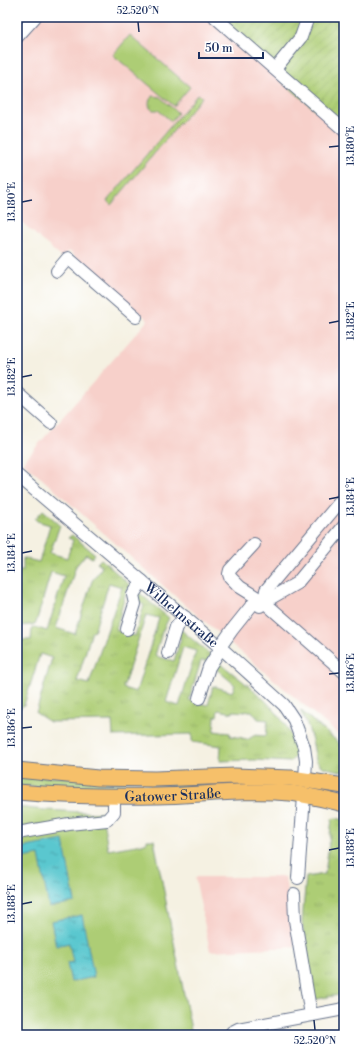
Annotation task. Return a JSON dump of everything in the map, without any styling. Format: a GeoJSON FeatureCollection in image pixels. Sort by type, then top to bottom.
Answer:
{"type":"FeatureCollection","features":[{"type":"Feature","properties":{"kind":"main road","name":"Gatower Straße"},"geometry":{"type":"LineString","coordinates":[[17,770],[98,778],[155,779],[253,776],[305,779]]}},
{"type":"Feature","properties":{"kind":"main road"},"geometry":{"type":"LineString","coordinates":[[305,779],[344,786]]}},
{"type":"Feature","properties":{"kind":"main road","name":"Wilhelmstraße"},"geometry":{"type":"LineString","coordinates":[[304,796],[305,779]]}},
{"type":"Feature","properties":{"kind":"main road","name":"Gatower Straße"},"geometry":{"type":"LineString","coordinates":[[17,792],[47,795],[114,797],[197,795],[257,791],[289,793],[304,796]]}},
{"type":"Feature","properties":{"kind":"main road"},"geometry":{"type":"LineString","coordinates":[[304,796],[344,804]]}},
{"type":"Feature","properties":{"kind":"street"},"geometry":{"type":"LineString","coordinates":[[17,37],[34,17]]}},
{"type":"Feature","properties":{"kind":"street"},"geometry":{"type":"LineString","coordinates":[[215,17],[344,130]]}},
{"type":"Feature","properties":{"kind":"street"},"geometry":{"type":"LineString","coordinates":[[275,70],[301,37],[308,17]]}},
{"type":"Feature","properties":{"kind":"street"},"geometry":{"type":"LineString","coordinates":[[57,271],[68,258],[136,317]]}},
{"type":"Feature","properties":{"kind":"street"},"geometry":{"type":"LineString","coordinates":[[17,393],[51,423]]}},
{"type":"Feature","properties":{"kind":"street","name":"Wilhelmstraße"},"geometry":{"type":"LineString","coordinates":[[17,475],[185,617],[284,705],[294,720],[304,747],[306,761],[305,779]]}},
{"type":"Feature","properties":{"kind":"street"},"geometry":{"type":"LineString","coordinates":[[264,602],[266,590],[344,497]]}},
{"type":"Feature","properties":{"kind":"street"},"geometry":{"type":"LineString","coordinates":[[199,698],[209,667],[232,630],[252,605],[264,602],[296,583],[344,526]]}},
{"type":"Feature","properties":{"kind":"street"},"geometry":{"type":"LineString","coordinates":[[254,544],[230,570],[230,577],[240,588],[264,602],[344,672]]}},
{"type":"Feature","properties":{"kind":"street"},"geometry":{"type":"LineString","coordinates":[[127,629],[134,604],[133,595],[142,581]]}},
{"type":"Feature","properties":{"kind":"street"},"geometry":{"type":"LineString","coordinates":[[168,653],[176,627],[185,617]]}},
{"type":"Feature","properties":{"kind":"street"},"geometry":{"type":"LineString","coordinates":[[298,878],[304,796]]}},
{"type":"Feature","properties":{"kind":"street"},"geometry":{"type":"LineString","coordinates":[[17,833],[69,824],[107,820],[114,812],[114,797]]}},
{"type":"Feature","properties":{"kind":"street"},"geometry":{"type":"LineString","coordinates":[[294,894],[295,920],[311,1015]]}},
{"type":"Feature","properties":{"kind":"street"},"geometry":{"type":"LineString","coordinates":[[231,1033],[238,1029],[344,1009]]}},
{"type":"Feature","properties":{"kind":"shaded area"},"geometry":{"type":"Polygon","coordinates":[[[40,17],[206,17],[344,135],[344,739],[184,604],[23,462],[148,320],[69,251],[62,258],[17,218],[17,44],[40,17]]]}},
{"type":"Feature","properties":{"kind":"shaded area"},"geometry":{"type":"Polygon","coordinates":[[[195,877],[285,877],[295,947],[210,951],[195,877]]]}},
{"type":"Feature","properties":{"kind":"green space"},"geometry":{"type":"Polygon","coordinates":[[[206,17],[344,17],[344,135],[325,118],[206,17]]]}},
{"type":"Feature","properties":{"kind":"green space"},"geometry":{"type":"Polygon","coordinates":[[[130,35],[190,87],[174,106],[113,55],[130,35]]]}},
{"type":"Feature","properties":{"kind":"green space"},"geometry":{"type":"Polygon","coordinates":[[[198,94],[202,97],[111,205],[107,201],[198,94]]]}},
{"type":"Feature","properties":{"kind":"green space"},"geometry":{"type":"Polygon","coordinates":[[[154,96],[160,97],[178,113],[171,121],[158,110],[153,110],[150,108],[149,101],[154,96]]]}},
{"type":"Feature","properties":{"kind":"green space"},"geometry":{"type":"Polygon","coordinates":[[[43,510],[60,525],[50,553],[67,558],[73,540],[68,538],[72,535],[95,554],[92,558],[86,554],[76,566],[56,628],[75,634],[92,581],[102,567],[97,563],[101,559],[131,586],[126,591],[116,630],[135,636],[144,605],[138,602],[138,592],[169,618],[162,632],[155,656],[174,661],[181,638],[176,636],[179,628],[211,655],[208,661],[201,661],[189,700],[208,705],[213,686],[232,692],[235,685],[214,667],[216,660],[266,701],[277,713],[293,741],[296,756],[290,762],[254,760],[220,761],[221,746],[192,742],[192,734],[113,736],[112,721],[50,722],[36,713],[52,658],[40,654],[24,705],[17,708],[17,640],[31,640],[32,628],[34,627],[47,631],[64,576],[51,572],[36,623],[32,625],[17,626],[17,571],[23,571],[23,558],[39,562],[50,525],[35,519],[43,510]],[[109,583],[94,632],[92,631],[77,681],[89,684],[122,587],[109,583]],[[146,615],[123,688],[136,692],[159,618],[146,615]],[[183,647],[166,702],[179,706],[196,651],[183,647]],[[218,710],[217,716],[215,716],[214,731],[230,733],[230,736],[247,740],[255,735],[266,736],[268,720],[258,719],[252,711],[233,711],[233,713],[218,710]]]}},
{"type":"Feature","properties":{"kind":"green space"},"geometry":{"type":"Polygon","coordinates":[[[300,710],[344,747],[344,772],[322,767],[316,760],[308,727],[300,710]]]}},
{"type":"Feature","properties":{"kind":"green space"},"geometry":{"type":"Polygon","coordinates":[[[17,776],[287,783],[128,791],[17,786],[17,776]]]}},
{"type":"Feature","properties":{"kind":"green space"},"geometry":{"type":"Polygon","coordinates":[[[17,807],[102,813],[108,850],[142,844],[147,842],[147,840],[154,840],[192,1035],[17,1035],[17,807]]]}},
{"type":"Feature","properties":{"kind":"green space"},"geometry":{"type":"Polygon","coordinates":[[[336,818],[344,820],[344,867],[338,869],[344,903],[344,994],[312,1000],[302,922],[306,877],[325,874],[332,819],[336,818]]]}},
{"type":"Feature","properties":{"kind":"water"},"geometry":{"type":"Polygon","coordinates":[[[63,840],[75,902],[49,907],[39,855],[23,858],[21,848],[63,840]]]}},
{"type":"Feature","properties":{"kind":"water"},"geometry":{"type":"Polygon","coordinates":[[[82,915],[94,977],[71,982],[67,963],[73,962],[69,943],[56,946],[51,921],[82,915]]]}}]}
